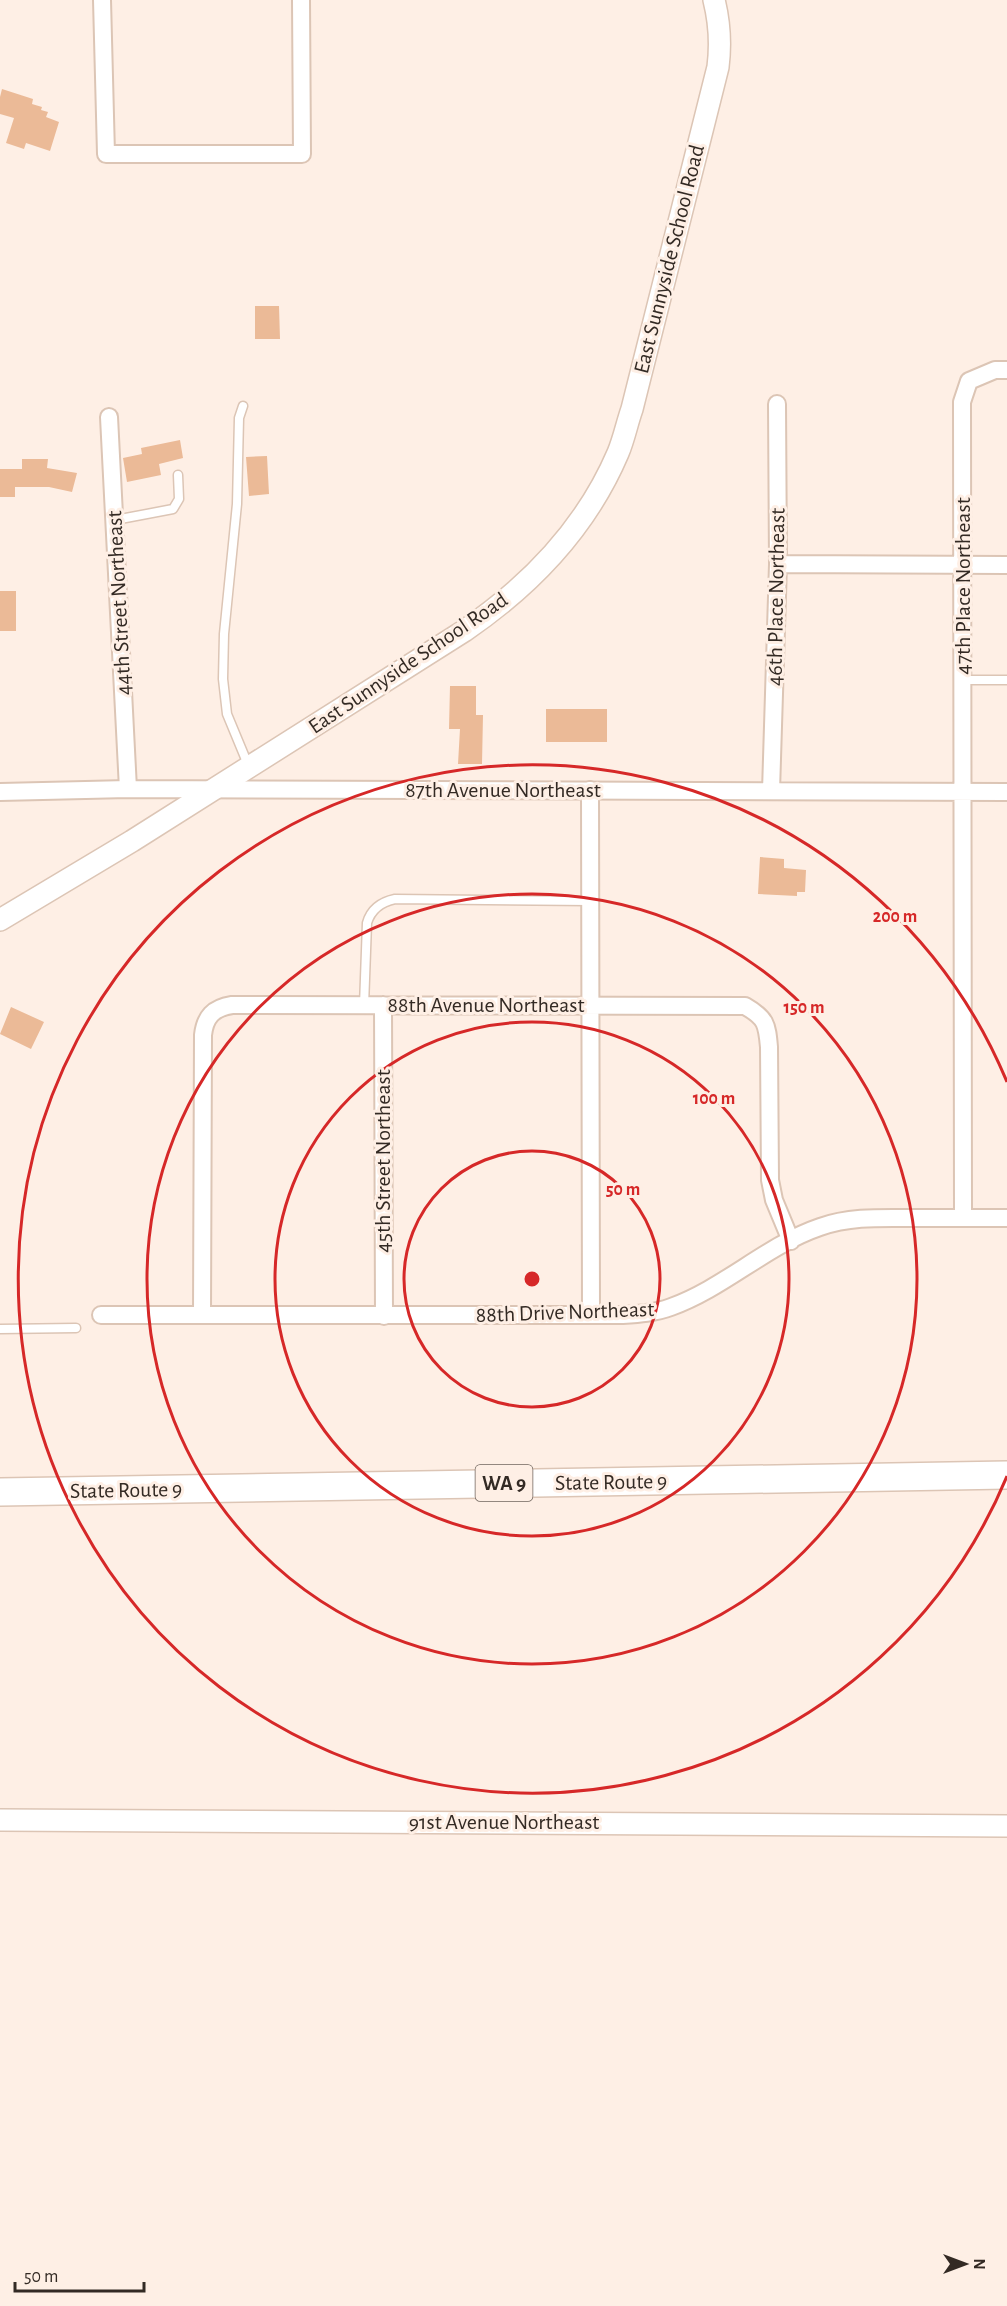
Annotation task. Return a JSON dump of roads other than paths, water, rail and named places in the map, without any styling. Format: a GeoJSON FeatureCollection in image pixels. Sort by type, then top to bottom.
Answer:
{"type":"FeatureCollection","features":[{"type":"Feature","properties":{"kind":"main road","name":"State Route 9"},"geometry":{"type":"LineString","coordinates":[[0,1492],[1007,1475]]}},
{"type":"Feature","properties":{"kind":"street"},"geometry":{"type":"LineString","coordinates":[[102,0],[106,154],[302,154],[301,0]]}},
{"type":"Feature","properties":{"kind":"street","name":"East Sunnyside School Road"},"geometry":{"type":"LineString","coordinates":[[0,920],[250,768],[494,610],[531,579],[578,525],[600,490],[619,452],[632,409],[718,67],[722,41],[714,0]]}},
{"type":"Feature","properties":{"kind":"street","name":"47th PIace Northeast"},"geometry":{"type":"LineString","coordinates":[[963,1218],[962,402],[969,381],[988,372],[1007,370]]}},
{"type":"Feature","properties":{"kind":"street","name":"46th Place Northeast"},"geometry":{"type":"LineString","coordinates":[[771,791],[778,564],[777,404]]}},
{"type":"Feature","properties":{"kind":"street","name":"44th Street Northeast"},"geometry":{"type":"LineString","coordinates":[[109,417],[128,789]]}},
{"type":"Feature","properties":{"kind":"street"},"geometry":{"type":"LineString","coordinates":[[778,564],[1007,565]]}},
{"type":"Feature","properties":{"kind":"street","name":"87th Avenue Northeast"},"geometry":{"type":"LineString","coordinates":[[0,792],[128,789],[1007,792]]}},
{"type":"Feature","properties":{"kind":"street"},"geometry":{"type":"LineString","coordinates":[[590,790],[591,1315]]}},
{"type":"Feature","properties":{"kind":"street","name":"45th Street Northeast"},"geometry":{"type":"LineString","coordinates":[[383,1005],[384,1316]]}},
{"type":"Feature","properties":{"kind":"street","name":"88th Avenue Northeast"},"geometry":{"type":"LineString","coordinates":[[202,1315],[203,1035],[205,1023],[211,1012],[221,1006],[745,1006],[759,1014],[767,1026],[770,1180],[774,1200],[791,1241]]}},
{"type":"Feature","properties":{"kind":"street","name":"88th Drive Northeast"},"geometry":{"type":"LineString","coordinates":[[102,1315],[384,1316],[648,1313],[690,1299],[817,1228],[852,1219],[1007,1218]]}},
{"type":"Feature","properties":{"kind":"street","name":"91st Avenue Northeast"},"geometry":{"type":"LineString","coordinates":[[0,1820],[1007,1826]]}},
{"type":"Feature","properties":{"kind":"lane"},"geometry":{"type":"LineString","coordinates":[[243,406],[238,418],[237,504],[224,634],[223,679],[227,714],[250,768]]}},
{"type":"Feature","properties":{"kind":"lane"},"geometry":{"type":"LineString","coordinates":[[115,520],[173,509],[179,499],[178,476]]}},
{"type":"Feature","properties":{"kind":"lane"},"geometry":{"type":"LineString","coordinates":[[963,680],[1007,680]]}},
{"type":"Feature","properties":{"kind":"lane"},"geometry":{"type":"LineString","coordinates":[[364,1006],[367,923],[369,914],[385,901],[395,899],[590,901]]}},
{"type":"Feature","properties":{"kind":"lane"},"geometry":{"type":"LineString","coordinates":[[0,1329],[76,1328]]}}]}
